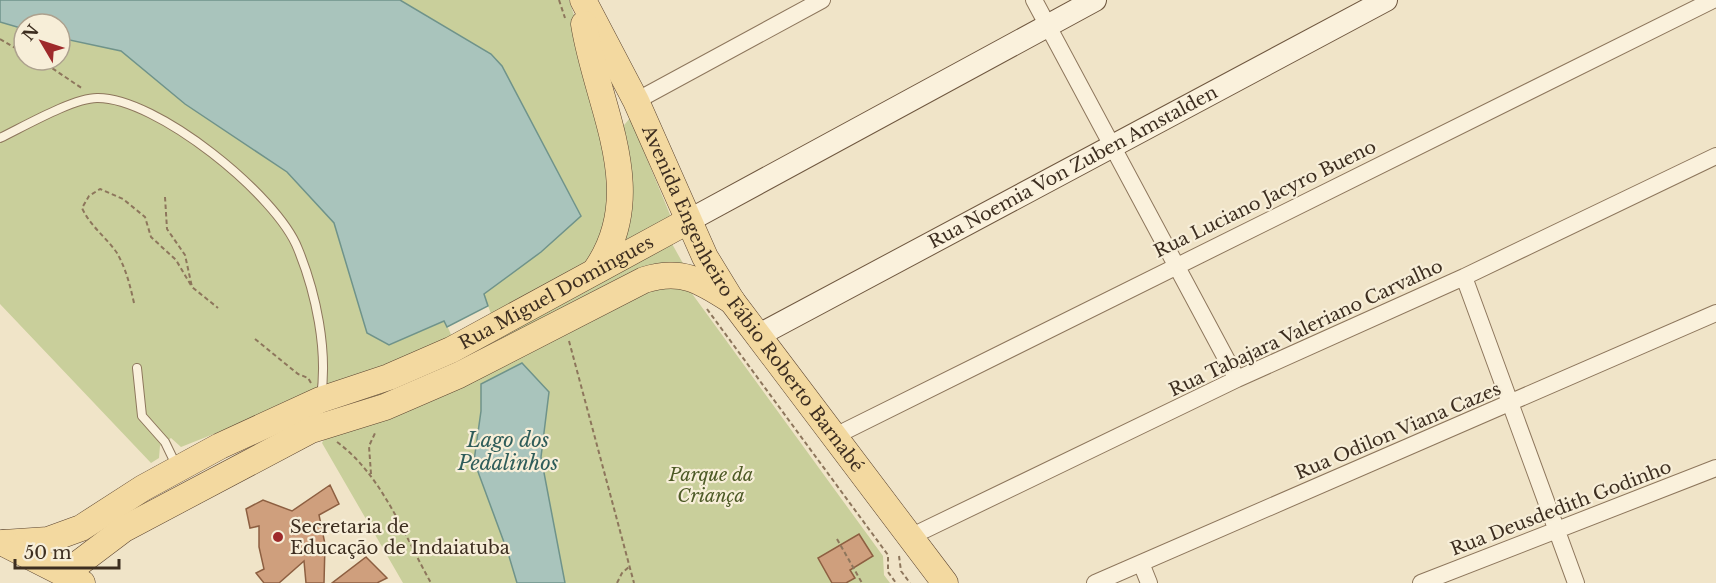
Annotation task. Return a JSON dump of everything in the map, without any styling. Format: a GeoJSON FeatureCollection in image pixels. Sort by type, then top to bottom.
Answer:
{"type":"FeatureCollection","features":[{"type":"Feature","properties":{"kind":"main road","name":"Avenida Engenheiro Fábio Roberto Barnabé"},"geometry":{"type":"LineString","coordinates":[[582,0],[636,101],[705,257],[732,301],[912,536],[945,583]]}},
{"type":"Feature","properties":{"kind":"main road"},"geometry":{"type":"LineString","coordinates":[[582,0],[619,169],[621,204],[616,234],[595,271]]}},
{"type":"Feature","properties":{"kind":"main road","name":"Rua Miguel Domingues"},"geometry":{"type":"LineString","coordinates":[[1,542],[48,540],[66,535],[178,469],[248,433],[320,400],[389,377],[451,350],[1095,0]]}},
{"type":"Feature","properties":{"kind":"main road","name":"Rua Noemia Von Zuben Amstalden"},"geometry":{"type":"LineString","coordinates":[[759,335],[1113,148],[1386,0]]}},
{"type":"Feature","properties":{"kind":"main road","name":"Rua Miguel Domingues"},"geometry":{"type":"LineString","coordinates":[[71,581],[79,563],[124,529],[311,430],[385,407],[459,375],[657,276],[671,274],[698,279],[732,301]]}},
{"type":"Feature","properties":{"kind":"main road"},"geometry":{"type":"LineString","coordinates":[[1,542],[71,581]]}},
{"type":"Feature","properties":{"kind":"street"},"geometry":{"type":"LineString","coordinates":[[636,101],[822,0]]}},
{"type":"Feature","properties":{"kind":"street"},"geometry":{"type":"LineString","coordinates":[[1034,0],[1237,379]]}},
{"type":"Feature","properties":{"kind":"street","name":"Rua Luciano Jacyro Bueno"},"geometry":{"type":"LineString","coordinates":[[835,436],[1713,0]]}},
{"type":"Feature","properties":{"kind":"street","name":"Rua Tabajara Valeriano Carvalho"},"geometry":{"type":"LineString","coordinates":[[912,536],[1237,379],[1464,277],[1716,156]]}},
{"type":"Feature","properties":{"kind":"street"},"geometry":{"type":"LineString","coordinates":[[1464,277],[1576,583]]}},
{"type":"Feature","properties":{"kind":"street","name":"Rua Odilon Viana Cazes"},"geometry":{"type":"LineString","coordinates":[[1095,583],[1716,313]]}},
{"type":"Feature","properties":{"kind":"street","name":"Rua Deusdedith Godinho"},"geometry":{"type":"LineString","coordinates":[[1421,583],[1716,468]]}},
{"type":"Feature","properties":{"kind":"street"},"geometry":{"type":"LineString","coordinates":[[1141,562],[1149,583]]}},
{"type":"Feature","properties":{"kind":"lane"},"geometry":{"type":"LineString","coordinates":[[0,138],[62,109],[95,97],[131,103],[176,127],[218,157],[273,210],[298,247],[316,309],[323,378],[320,400]]}},
{"type":"Feature","properties":{"kind":"lane"},"geometry":{"type":"LineString","coordinates":[[137,368],[142,416],[165,442],[178,469]]}},
{"type":"Feature","properties":{"kind":"path"},"geometry":{"type":"LineString","coordinates":[[58,72],[95,97]]}},
{"type":"Feature","properties":{"kind":"path"},"geometry":{"type":"LineString","coordinates":[[134,303],[129,277],[116,252],[87,219],[82,208],[89,196],[100,189],[123,199],[145,217],[151,237],[177,260],[192,287],[218,308]]}},
{"type":"Feature","properties":{"kind":"path"},"geometry":{"type":"LineString","coordinates":[[165,197],[167,229],[185,255],[192,287]]}},
{"type":"Feature","properties":{"kind":"path"},"geometry":{"type":"LineString","coordinates":[[706,309],[888,555],[888,572],[896,583]]}},
{"type":"Feature","properties":{"kind":"path"},"geometry":{"type":"LineString","coordinates":[[564,321],[634,583]]}},
{"type":"Feature","properties":{"kind":"path"},"geometry":{"type":"LineString","coordinates":[[255,339],[298,374],[308,378],[320,400]]}},
{"type":"Feature","properties":{"kind":"path"},"geometry":{"type":"LineString","coordinates":[[371,474],[369,446],[385,407]]}},
{"type":"Feature","properties":{"kind":"path"},"geometry":{"type":"LineString","coordinates":[[329,437],[353,454],[371,474],[431,583]]}},
{"type":"Feature","properties":{"kind":"path"},"geometry":{"type":"LineString","coordinates":[[837,539],[862,583]]}},
{"type":"Feature","properties":{"kind":"path"},"geometry":{"type":"LineString","coordinates":[[617,583],[622,573],[630,566]]}},
{"type":"Feature","properties":{"kind":"green space"},"geometry":{"type":"Polygon","coordinates":[[[400,0],[569,0],[574,15],[605,145],[610,213],[594,260],[492,317],[484,294],[541,252],[581,215],[502,66],[491,54],[400,0]]]}},
{"type":"Feature","properties":{"kind":"green space"},"geometry":{"type":"Polygon","coordinates":[[[0,22],[12,25],[12,72],[72,72],[72,39],[121,51],[185,104],[287,172],[334,223],[367,333],[389,345],[445,321],[453,339],[181,447],[171,438],[160,446],[159,458],[151,463],[0,304],[0,22]]]}},
{"type":"Feature","properties":{"kind":"green space"},"geometry":{"type":"Polygon","coordinates":[[[630,118],[671,217],[624,244],[620,130],[630,118]]]}},
{"type":"Feature","properties":{"kind":"green space"},"geometry":{"type":"Polygon","coordinates":[[[671,242],[685,267],[408,391],[317,417],[331,407],[671,242]]]}},
{"type":"Feature","properties":{"kind":"green space","name":"Parque da Criança"},"geometry":{"type":"Polygon","coordinates":[[[685,284],[883,556],[884,575],[890,583],[403,583],[322,443],[328,433],[653,285],[685,284]]]}},
{"type":"Feature","properties":{"kind":"water"},"geometry":{"type":"Polygon","coordinates":[[[0,0],[400,0],[491,54],[502,66],[581,216],[541,252],[484,294],[488,306],[447,327],[444,321],[389,345],[367,333],[334,223],[287,172],[185,104],[121,51],[72,41],[72,12],[12,12],[12,26],[0,22],[0,0]]]}},
{"type":"Feature","properties":{"kind":"water","name":"Lago dos Pedalinhos"},"geometry":{"type":"Polygon","coordinates":[[[522,363],[549,392],[541,457],[565,583],[517,583],[474,461],[481,411],[481,384],[522,363]]]}},
{"type":"Feature","properties":{"kind":"building"},"geometry":{"type":"Polygon","coordinates":[[[330,485],[339,504],[319,515],[325,544],[324,583],[306,583],[304,561],[279,583],[264,583],[256,573],[264,569],[259,547],[259,526],[250,528],[246,509],[263,500],[292,511],[330,485]]]}},
{"type":"Feature","properties":{"kind":"building"},"geometry":{"type":"Polygon","coordinates":[[[859,534],[873,556],[850,570],[855,578],[846,583],[832,583],[818,558],[859,534]]]}},
{"type":"Feature","properties":{"kind":"building"},"geometry":{"type":"Polygon","coordinates":[[[366,557],[387,578],[377,583],[332,583],[366,557]]]}},
{"type":"Feature","properties":{"kind":"place","name":"Secretaria de Educação de Indaiatuba"},"geometry":{"type":"Point","coordinates":[278,537]}}]}
